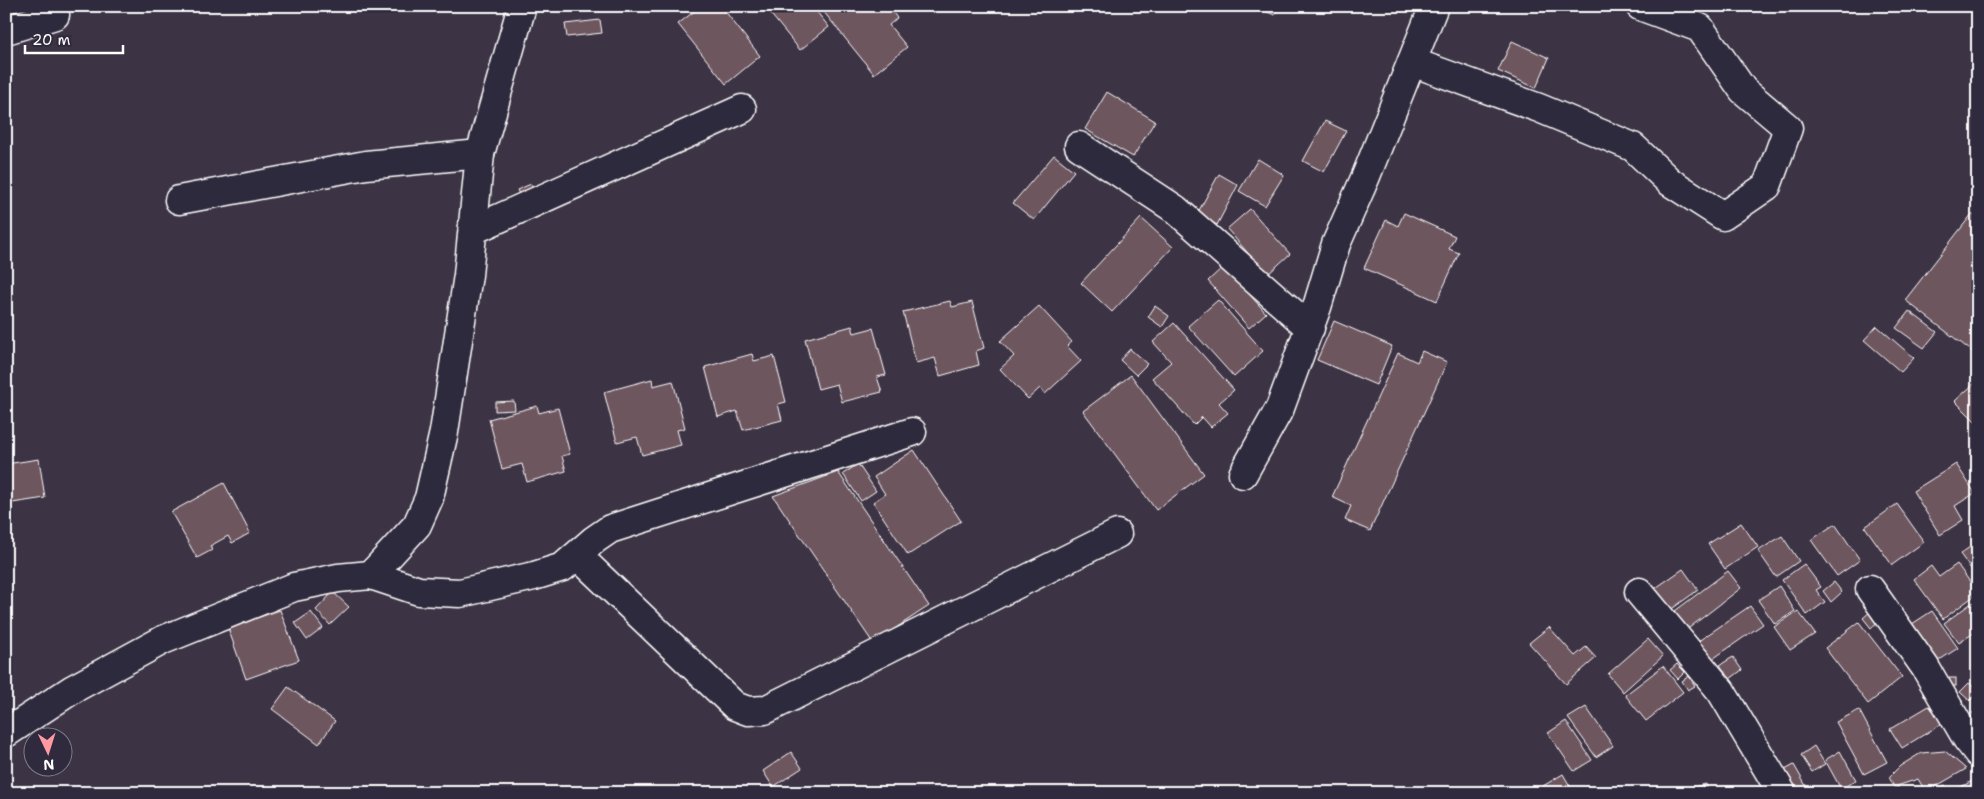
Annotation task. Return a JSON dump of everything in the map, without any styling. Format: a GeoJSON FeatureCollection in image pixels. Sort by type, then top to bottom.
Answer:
{"type":"FeatureCollection","features":[{"type":"Feature","properties":{"kind":"street"},"geometry":{"type":"LineString","coordinates":[[371,575],[417,525],[430,498],[444,432],[473,230],[480,154],[522,6]]}},
{"type":"Feature","properties":{"kind":"street"},"geometry":{"type":"LineString","coordinates":[[1243,474],[1280,408],[1310,328],[1336,244],[1366,176],[1434,6]]}},
{"type":"Feature","properties":{"kind":"street"},"geometry":{"type":"LineString","coordinates":[[1412,62],[1539,108],[1633,147],[1670,182],[1724,216],[1767,186],[1788,128],[1744,90],[1700,28],[1640,6]]}},
{"type":"Feature","properties":{"kind":"street"},"geometry":{"type":"LineString","coordinates":[[6,30],[55,15]]}},
{"type":"Feature","properties":{"kind":"street"},"geometry":{"type":"LineString","coordinates":[[473,230],[742,109]]}},
{"type":"Feature","properties":{"kind":"street"},"geometry":{"type":"LineString","coordinates":[[1079,146],[1175,209],[1310,328]]}},
{"type":"Feature","properties":{"kind":"street"},"geometry":{"type":"LineString","coordinates":[[179,200],[366,165],[480,154]]}},
{"type":"Feature","properties":{"kind":"street"},"geometry":{"type":"LineString","coordinates":[[6,733],[73,689],[164,640],[294,587],[338,578],[371,575],[419,591],[460,593],[534,576],[563,567],[578,556],[594,540],[610,529],[912,432]]}},
{"type":"Feature","properties":{"kind":"street"},"geometry":{"type":"LineString","coordinates":[[578,556],[735,706],[748,711],[765,710],[1116,534]]}},
{"type":"Feature","properties":{"kind":"street"},"geometry":{"type":"LineString","coordinates":[[1870,589],[1925,667],[1967,739],[1978,753]]}},
{"type":"Feature","properties":{"kind":"street"},"geometry":{"type":"LineString","coordinates":[[1639,592],[1721,691],[1782,793]]}},
{"type":"Feature","properties":{"kind":"building"},"geometry":{"type":"Polygon","coordinates":[[[701,6],[721,6],[760,56],[726,84],[678,24],[701,6]]]}},
{"type":"Feature","properties":{"kind":"building"},"geometry":{"type":"Polygon","coordinates":[[[764,6],[812,6],[829,27],[800,50],[764,6]]]}},
{"type":"Feature","properties":{"kind":"building"},"geometry":{"type":"Polygon","coordinates":[[[819,6],[888,6],[897,18],[889,25],[907,47],[874,74],[819,6]]]}},
{"type":"Feature","properties":{"kind":"building"},"geometry":{"type":"Polygon","coordinates":[[[1251,6],[1278,6],[1275,15],[1251,6]]]}},
{"type":"Feature","properties":{"kind":"building"},"geometry":{"type":"Polygon","coordinates":[[[600,20],[602,33],[567,37],[565,24],[600,20]]]}},
{"type":"Feature","properties":{"kind":"building"},"geometry":{"type":"Polygon","coordinates":[[[1512,41],[1549,58],[1536,88],[1498,71],[1512,41]]]}},
{"type":"Feature","properties":{"kind":"building"},"geometry":{"type":"Polygon","coordinates":[[[1107,92],[1155,121],[1133,157],[1085,129],[1107,92]]]}},
{"type":"Feature","properties":{"kind":"building"},"geometry":{"type":"Polygon","coordinates":[[[1325,121],[1346,131],[1324,172],[1303,161],[1325,121]]]}},
{"type":"Feature","properties":{"kind":"building"},"geometry":{"type":"Polygon","coordinates":[[[1054,155],[1074,171],[1034,220],[1013,203],[1054,155]]]}},
{"type":"Feature","properties":{"kind":"building"},"geometry":{"type":"Polygon","coordinates":[[[1258,159],[1284,175],[1265,206],[1239,191],[1258,159]]]}},
{"type":"Feature","properties":{"kind":"building"},"geometry":{"type":"Polygon","coordinates":[[[1219,174],[1238,185],[1217,225],[1197,214],[1219,174]]]}},
{"type":"Feature","properties":{"kind":"building"},"geometry":{"type":"Polygon","coordinates":[[[531,184],[535,194],[522,200],[517,190],[531,184]]]}},
{"type":"Feature","properties":{"kind":"building"},"geometry":{"type":"Polygon","coordinates":[[[1250,209],[1290,254],[1267,275],[1227,229],[1250,209]]]}},
{"type":"Feature","properties":{"kind":"building"},"geometry":{"type":"Polygon","coordinates":[[[1404,213],[1455,236],[1449,249],[1459,253],[1437,301],[1364,268],[1386,220],[1398,226],[1404,213]]]}},
{"type":"Feature","properties":{"kind":"building"},"geometry":{"type":"Polygon","coordinates":[[[1972,214],[1978,219],[1978,356],[1905,300],[1972,214]]]}},
{"type":"Feature","properties":{"kind":"building"},"geometry":{"type":"Polygon","coordinates":[[[1141,218],[1173,247],[1112,312],[1081,283],[1141,218]]]}},
{"type":"Feature","properties":{"kind":"building"},"geometry":{"type":"Polygon","coordinates":[[[1224,266],[1266,313],[1249,328],[1208,281],[1224,266]]]}},
{"type":"Feature","properties":{"kind":"building"},"geometry":{"type":"Polygon","coordinates":[[[1218,300],[1263,351],[1234,377],[1188,326],[1218,300]]]}},
{"type":"Feature","properties":{"kind":"building"},"geometry":{"type":"Polygon","coordinates":[[[950,301],[952,307],[972,302],[984,348],[976,351],[979,365],[940,376],[935,358],[916,363],[903,312],[950,301]]]}},
{"type":"Feature","properties":{"kind":"building"},"geometry":{"type":"Polygon","coordinates":[[[1039,306],[1072,342],[1067,346],[1081,361],[1045,394],[1040,388],[1028,399],[1000,369],[1014,356],[1000,341],[1039,306]]]}},
{"type":"Feature","properties":{"kind":"building"},"geometry":{"type":"Polygon","coordinates":[[[1155,306],[1169,316],[1162,327],[1148,317],[1155,306]]]}},
{"type":"Feature","properties":{"kind":"building"},"geometry":{"type":"Polygon","coordinates":[[[1909,311],[1937,332],[1924,348],[1896,328],[1909,311]]]}},
{"type":"Feature","properties":{"kind":"building"},"geometry":{"type":"Polygon","coordinates":[[[1334,321],[1392,346],[1376,385],[1317,360],[1334,321]]]}},
{"type":"Feature","properties":{"kind":"building"},"geometry":{"type":"Polygon","coordinates":[[[1174,323],[1234,390],[1219,403],[1228,413],[1211,427],[1202,417],[1194,425],[1152,378],[1171,362],[1153,342],[1174,323]]]}},
{"type":"Feature","properties":{"kind":"building"},"geometry":{"type":"Polygon","coordinates":[[[852,326],[854,333],[873,328],[886,375],[877,377],[882,392],[842,402],[837,384],[818,389],[805,339],[852,326]]]}},
{"type":"Feature","properties":{"kind":"building"},"geometry":{"type":"Polygon","coordinates":[[[1877,326],[1914,358],[1901,372],[1864,340],[1877,326]]]}},
{"type":"Feature","properties":{"kind":"building"},"geometry":{"type":"Polygon","coordinates":[[[1130,349],[1147,364],[1136,375],[1120,360],[1130,349]]]}},
{"type":"Feature","properties":{"kind":"building"},"geometry":{"type":"Polygon","coordinates":[[[1422,351],[1447,362],[1370,531],[1345,520],[1351,506],[1332,497],[1398,353],[1417,362],[1422,351]]]}},
{"type":"Feature","properties":{"kind":"building"},"geometry":{"type":"Polygon","coordinates":[[[752,354],[754,361],[774,356],[786,402],[778,404],[782,420],[743,430],[737,411],[718,417],[705,367],[752,354]]]}},
{"type":"Feature","properties":{"kind":"building"},"geometry":{"type":"Polygon","coordinates":[[[1131,375],[1204,474],[1156,510],[1083,411],[1131,375]]]}},
{"type":"Feature","properties":{"kind":"building"},"geometry":{"type":"Polygon","coordinates":[[[652,379],[653,386],[673,381],[685,428],[677,430],[681,445],[642,455],[637,437],[617,442],[604,392],[652,379]]]}},
{"type":"Feature","properties":{"kind":"building"},"geometry":{"type":"Polygon","coordinates":[[[1978,380],[1978,424],[1955,401],[1978,380]]]}},
{"type":"Feature","properties":{"kind":"building"},"geometry":{"type":"Polygon","coordinates":[[[514,401],[515,410],[495,411],[495,402],[514,401]]]}},
{"type":"Feature","properties":{"kind":"building"},"geometry":{"type":"Polygon","coordinates":[[[537,406],[539,413],[558,408],[570,454],[562,456],[566,471],[527,482],[522,464],[502,469],[489,419],[537,406]]]}},
{"type":"Feature","properties":{"kind":"building"},"geometry":{"type":"Polygon","coordinates":[[[914,450],[961,521],[908,555],[873,502],[885,494],[874,477],[914,450]]]}},
{"type":"Feature","properties":{"kind":"building"},"geometry":{"type":"Polygon","coordinates":[[[39,459],[45,498],[6,504],[6,464],[39,459]]]}},
{"type":"Feature","properties":{"kind":"building"},"geometry":{"type":"Polygon","coordinates":[[[858,464],[876,491],[861,501],[843,474],[858,464]]]}},
{"type":"Feature","properties":{"kind":"building"},"geometry":{"type":"Polygon","coordinates":[[[1956,464],[1975,493],[1955,506],[1963,520],[1940,535],[1913,491],[1956,464]]]}},
{"type":"Feature","properties":{"kind":"building"},"geometry":{"type":"Polygon","coordinates":[[[838,472],[929,606],[873,643],[773,496],[838,472]]]}},
{"type":"Feature","properties":{"kind":"building"},"geometry":{"type":"Polygon","coordinates":[[[224,483],[250,533],[232,543],[228,536],[210,546],[212,550],[197,558],[171,512],[224,483]]]}},
{"type":"Feature","properties":{"kind":"building"},"geometry":{"type":"Polygon","coordinates":[[[1897,504],[1924,542],[1892,565],[1865,527],[1897,504]]]}},
{"type":"Feature","properties":{"kind":"building"},"geometry":{"type":"Polygon","coordinates":[[[1741,523],[1758,547],[1725,569],[1708,544],[1741,523]]]}},
{"type":"Feature","properties":{"kind":"building"},"geometry":{"type":"Polygon","coordinates":[[[1835,524],[1860,560],[1837,576],[1811,540],[1835,524]]]}},
{"type":"Feature","properties":{"kind":"building"},"geometry":{"type":"Polygon","coordinates":[[[1782,536],[1799,561],[1776,577],[1758,551],[1782,536]]]}},
{"type":"Feature","properties":{"kind":"building"},"geometry":{"type":"Polygon","coordinates":[[[1977,542],[1978,564],[1971,569],[1960,554],[1977,542]]]}},
{"type":"Feature","properties":{"kind":"building"},"geometry":{"type":"Polygon","coordinates":[[[1804,564],[1821,587],[1816,590],[1825,602],[1807,615],[1782,580],[1804,564]]]}},
{"type":"Feature","properties":{"kind":"building"},"geometry":{"type":"Polygon","coordinates":[[[1957,564],[1978,593],[1943,619],[1914,579],[1931,566],[1939,577],[1957,564]]]}},
{"type":"Feature","properties":{"kind":"building"},"geometry":{"type":"Polygon","coordinates":[[[1683,569],[1698,590],[1662,616],[1647,594],[1683,569]]]}},
{"type":"Feature","properties":{"kind":"building"},"geometry":{"type":"Polygon","coordinates":[[[1728,571],[1741,588],[1680,635],[1667,617],[1728,571]]]}},
{"type":"Feature","properties":{"kind":"building"},"geometry":{"type":"Polygon","coordinates":[[[1834,582],[1842,592],[1831,602],[1823,591],[1834,582]]]}},
{"type":"Feature","properties":{"kind":"building"},"geometry":{"type":"Polygon","coordinates":[[[1779,586],[1795,611],[1775,624],[1758,600],[1779,586]]]}},
{"type":"Feature","properties":{"kind":"building"},"geometry":{"type":"Polygon","coordinates":[[[333,592],[349,607],[330,625],[316,610],[333,592]]]}},
{"type":"Feature","properties":{"kind":"building"},"geometry":{"type":"Polygon","coordinates":[[[1973,602],[1978,608],[1978,630],[1959,643],[1944,623],[1973,602]]]}},
{"type":"Feature","properties":{"kind":"building"},"geometry":{"type":"Polygon","coordinates":[[[1750,606],[1763,624],[1704,665],[1691,646],[1750,606]]]}},
{"type":"Feature","properties":{"kind":"building"},"geometry":{"type":"Polygon","coordinates":[[[280,610],[299,660],[246,679],[228,628],[280,610]]]}},
{"type":"Feature","properties":{"kind":"building"},"geometry":{"type":"Polygon","coordinates":[[[1798,611],[1815,634],[1790,650],[1774,627],[1798,611]]]}},
{"type":"Feature","properties":{"kind":"building"},"geometry":{"type":"Polygon","coordinates":[[[1871,611],[1879,621],[1871,628],[1863,618],[1871,611]]]}},
{"type":"Feature","properties":{"kind":"building"},"geometry":{"type":"Polygon","coordinates":[[[1932,611],[1958,648],[1938,661],[1912,624],[1932,611]]]}},
{"type":"Feature","properties":{"kind":"building"},"geometry":{"type":"Polygon","coordinates":[[[311,612],[323,628],[307,640],[295,623],[311,612]]]}},
{"type":"Feature","properties":{"kind":"building"},"geometry":{"type":"Polygon","coordinates":[[[1859,622],[1902,677],[1868,704],[1825,648],[1859,622]]]}},
{"type":"Feature","properties":{"kind":"building"},"geometry":{"type":"Polygon","coordinates":[[[1549,627],[1575,656],[1586,647],[1596,658],[1566,684],[1529,643],[1549,627]]]}},
{"type":"Feature","properties":{"kind":"building"},"geometry":{"type":"Polygon","coordinates":[[[1648,639],[1663,656],[1623,692],[1608,674],[1648,639]]]}},
{"type":"Feature","properties":{"kind":"building"},"geometry":{"type":"Polygon","coordinates":[[[1733,657],[1742,670],[1730,679],[1720,665],[1733,657]]]}},
{"type":"Feature","properties":{"kind":"building"},"geometry":{"type":"Polygon","coordinates":[[[1677,664],[1685,672],[1678,679],[1670,670],[1677,664]]]}},
{"type":"Feature","properties":{"kind":"building"},"geometry":{"type":"Polygon","coordinates":[[[1663,666],[1683,692],[1646,721],[1625,695],[1663,666]]]}},
{"type":"Feature","properties":{"kind":"building"},"geometry":{"type":"Polygon","coordinates":[[[1689,676],[1695,686],[1688,690],[1682,681],[1689,676]]]}},
{"type":"Feature","properties":{"kind":"building"},"geometry":{"type":"Polygon","coordinates":[[[1945,678],[1956,678],[1956,686],[1945,686],[1945,678]]]}},
{"type":"Feature","properties":{"kind":"building"},"geometry":{"type":"Polygon","coordinates":[[[1969,683],[1978,691],[1970,701],[1960,692],[1969,683]]]}},
{"type":"Feature","properties":{"kind":"building"},"geometry":{"type":"Polygon","coordinates":[[[288,687],[335,721],[319,744],[272,709],[288,687]]]}},
{"type":"Feature","properties":{"kind":"building"},"geometry":{"type":"Polygon","coordinates":[[[1929,706],[1943,723],[1902,748],[1890,729],[1929,706]]]}},
{"type":"Feature","properties":{"kind":"building"},"geometry":{"type":"Polygon","coordinates":[[[1586,707],[1613,746],[1596,757],[1568,718],[1586,707]]]}},
{"type":"Feature","properties":{"kind":"building"},"geometry":{"type":"Polygon","coordinates":[[[1978,707],[1978,720],[1972,713],[1978,707]]]}},
{"type":"Feature","properties":{"kind":"building"},"geometry":{"type":"Polygon","coordinates":[[[1859,710],[1887,762],[1864,774],[1836,722],[1859,710]]]}},
{"type":"Feature","properties":{"kind":"building"},"geometry":{"type":"Polygon","coordinates":[[[1566,721],[1592,760],[1574,771],[1548,733],[1566,721]]]}},
{"type":"Feature","properties":{"kind":"building"},"geometry":{"type":"Polygon","coordinates":[[[1814,746],[1825,764],[1812,772],[1801,755],[1814,746]]]}},
{"type":"Feature","properties":{"kind":"building"},"geometry":{"type":"Polygon","coordinates":[[[1840,751],[1856,780],[1841,789],[1825,760],[1840,751]]]}},
{"type":"Feature","properties":{"kind":"building"},"geometry":{"type":"Polygon","coordinates":[[[1945,751],[1966,769],[1926,792],[1918,779],[1894,787],[1889,777],[1900,766],[1921,753],[1945,751]]]}},
{"type":"Feature","properties":{"kind":"building"},"geometry":{"type":"Polygon","coordinates":[[[791,752],[802,768],[773,787],[763,771],[791,752]]]}},
{"type":"Feature","properties":{"kind":"building"},"geometry":{"type":"Polygon","coordinates":[[[1794,765],[1810,793],[1786,793],[1776,775],[1794,765]]]}},
{"type":"Feature","properties":{"kind":"building"},"geometry":{"type":"Polygon","coordinates":[[[1563,774],[1574,793],[1548,793],[1543,786],[1563,774]]]}},
{"type":"Feature","properties":{"kind":"building"},"geometry":{"type":"Polygon","coordinates":[[[1978,778],[1978,793],[1954,793],[1953,791],[1978,778]]]}},
{"type":"Feature","properties":{"kind":"building"},"geometry":{"type":"Polygon","coordinates":[[[1706,784],[1708,793],[1694,793],[1693,787],[1706,784]]]}},
{"type":"Feature","properties":{"kind":"building"},"geometry":{"type":"Polygon","coordinates":[[[1945,785],[1949,793],[1931,793],[1945,785]]]}},
{"type":"Feature","properties":{"kind":"building"},"geometry":{"type":"Polygon","coordinates":[[[1898,787],[1900,793],[1888,793],[1898,787]]]}}]}
